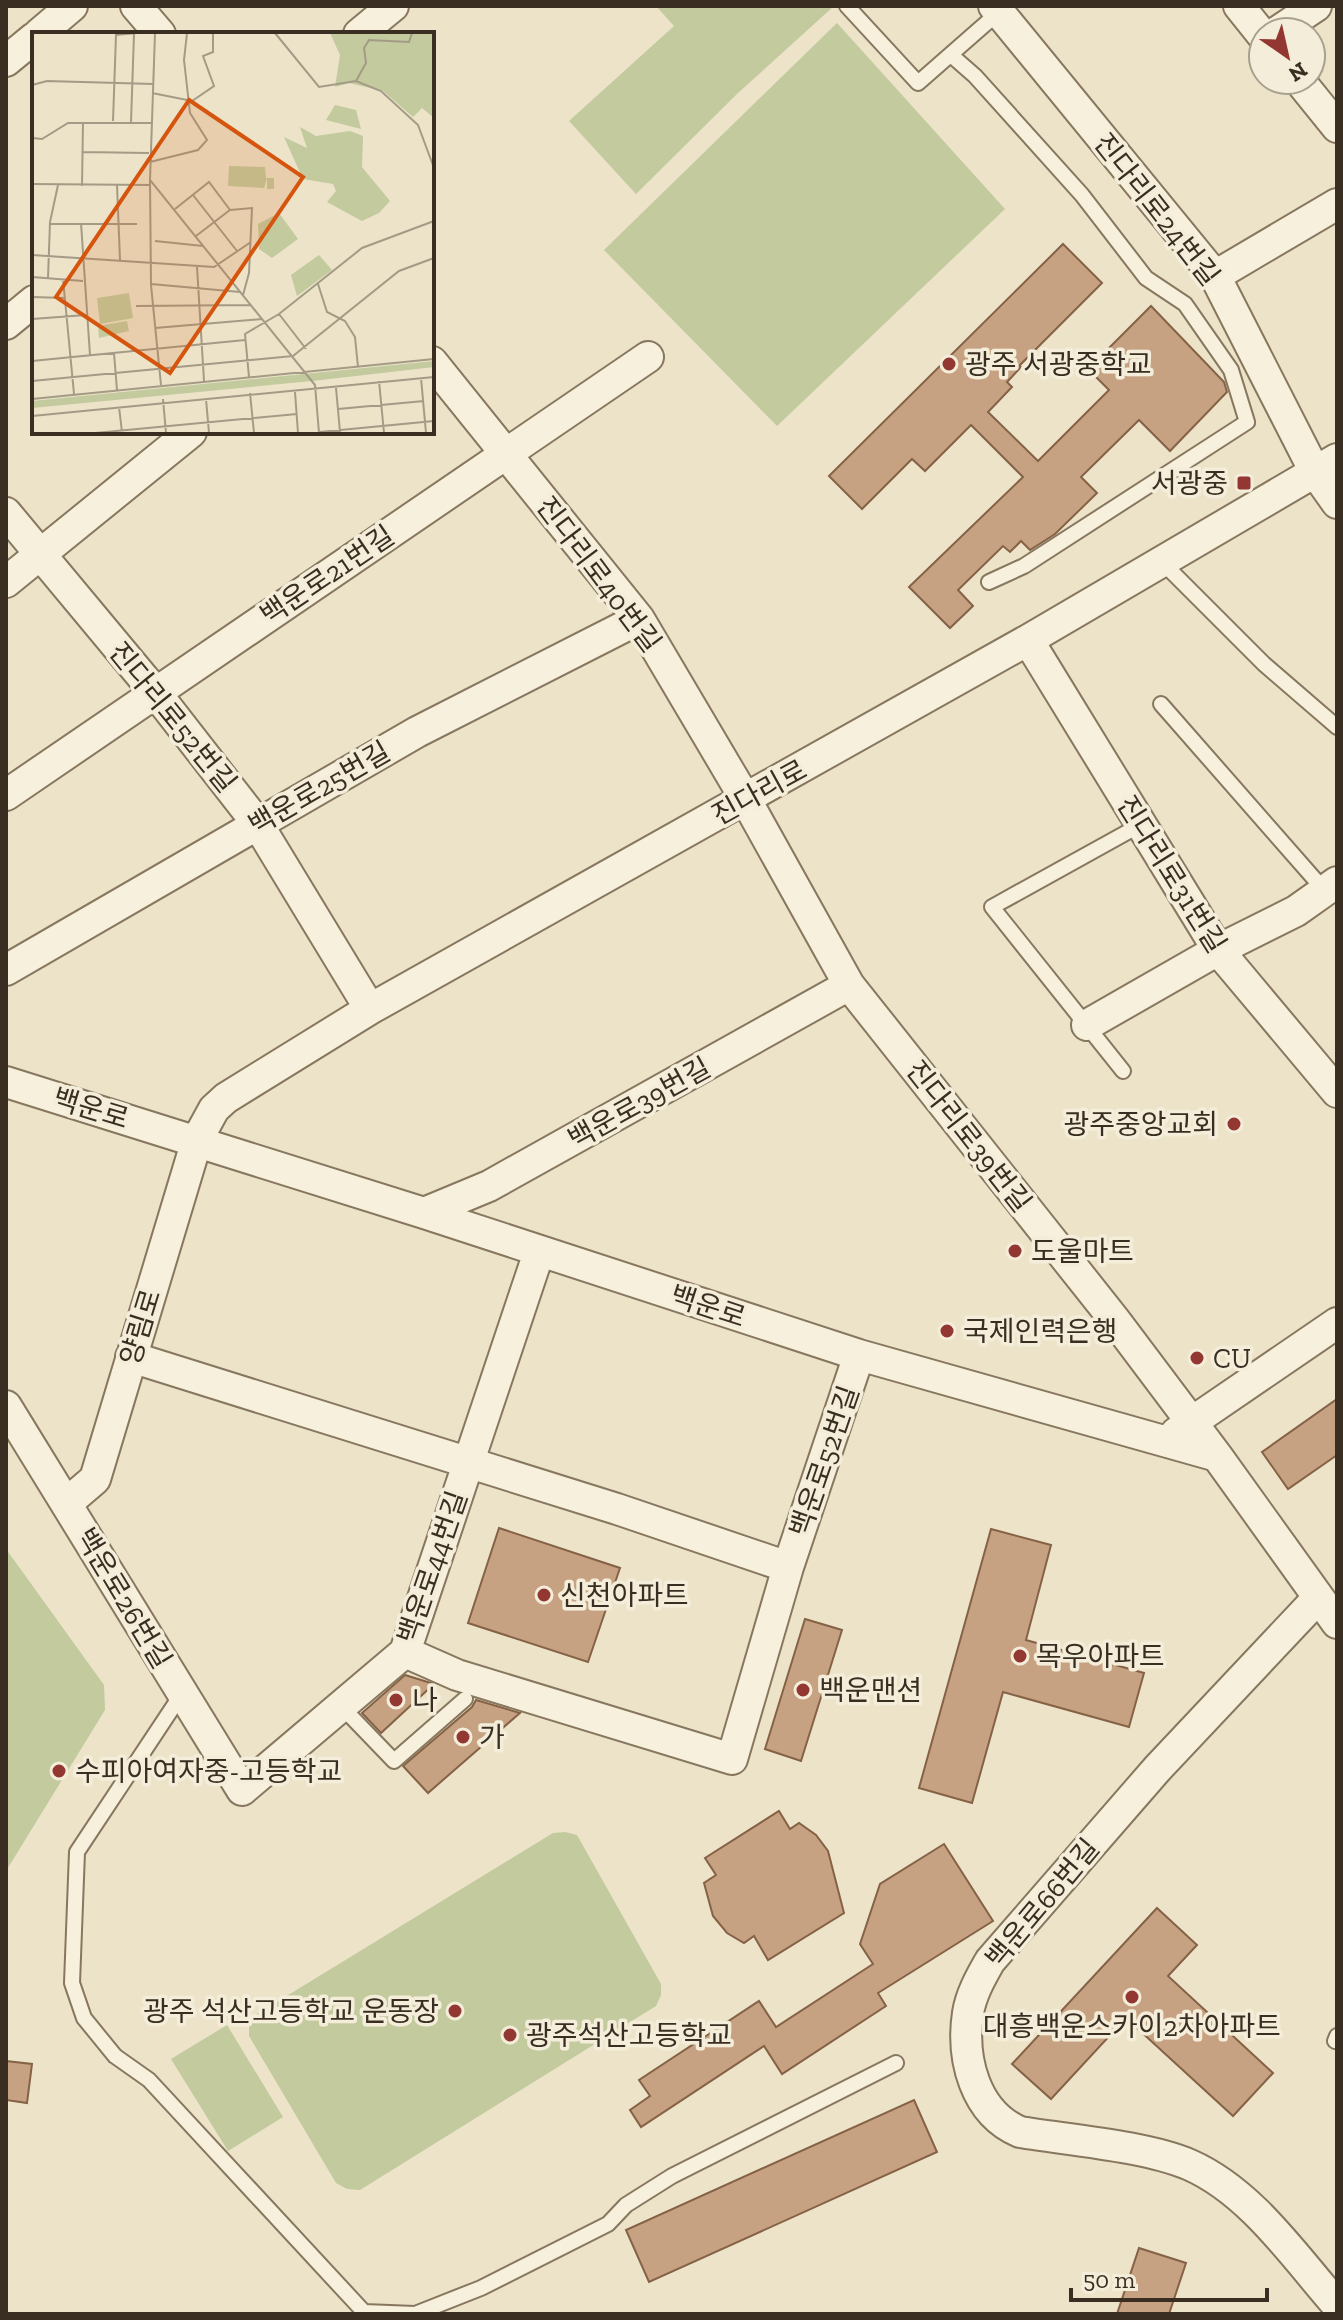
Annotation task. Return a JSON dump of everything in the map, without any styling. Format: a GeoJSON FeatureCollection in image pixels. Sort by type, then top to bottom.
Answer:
{"type":"FeatureCollection","features":[{"type":"Feature","properties":{"kind":"street"},"geometry":{"type":"LineString","coordinates":[[41,32],[72,6]]}},
{"type":"Feature","properties":{"kind":"street"},"geometry":{"type":"LineString","coordinates":[[136,6],[158,32]]}},
{"type":"Feature","properties":{"kind":"street"},"geometry":{"type":"LineString","coordinates":[[361,32],[393,6]]}},
{"type":"Feature","properties":{"kind":"street","name":"진다리로24번길"},"geometry":{"type":"LineString","coordinates":[[1000,8],[1215,276],[1326,465],[1337,503]]}},
{"type":"Feature","properties":{"kind":"street"},"geometry":{"type":"LineString","coordinates":[[6,61],[32,40]]}},
{"type":"Feature","properties":{"kind":"street"},"geometry":{"type":"LineString","coordinates":[[1312,96],[1337,127]]}},
{"type":"Feature","properties":{"kind":"street"},"geometry":{"type":"LineString","coordinates":[[1215,276],[1337,204]]}},
{"type":"Feature","properties":{"kind":"street"},"geometry":{"type":"LineString","coordinates":[[6,324],[32,303]]}},
{"type":"Feature","properties":{"kind":"street","name":"백운로21번길"},"geometry":{"type":"LineString","coordinates":[[6,795],[648,357]]}},
{"type":"Feature","properties":{"kind":"street","name":"진다리로40번길"},"geometry":{"type":"LineString","coordinates":[[434,364],[639,619],[746,800]]}},
{"type":"Feature","properties":{"kind":"street"},"geometry":{"type":"LineString","coordinates":[[6,582],[189,434]]}},
{"type":"Feature","properties":{"kind":"street","name":"진다리로"},"geometry":{"type":"LineString","coordinates":[[197,1140],[214,1109],[226,1098],[370,1009],[1028,640],[1326,465]]}},
{"type":"Feature","properties":{"kind":"street","name":"진다리로52번길"},"geometry":{"type":"LineString","coordinates":[[6,513],[155,692],[257,823],[370,1009]]}},
{"type":"Feature","properties":{"kind":"street","name":"백운로25번길"},"geometry":{"type":"LineString","coordinates":[[6,970],[417,732],[639,619]]}},
{"type":"Feature","properties":{"kind":"street","name":"진다리로31번길"},"geometry":{"type":"LineString","coordinates":[[1028,640],[1218,950],[1337,1092]]}},
{"type":"Feature","properties":{"kind":"street","name":"진다리로39번길"},"geometry":{"type":"LineString","coordinates":[[746,800],[849,985],[1114,1319],[1217,1456]]}},
{"type":"Feature","properties":{"kind":"street"},"geometry":{"type":"LineString","coordinates":[[1087,1025],[1218,950],[1265,928],[1331,887]]}},
{"type":"Feature","properties":{"kind":"street","name":"백운로39번길"},"geometry":{"type":"LineString","coordinates":[[424,1213],[489,1186],[849,985]]}},
{"type":"Feature","properties":{"kind":"street","name":"백운로"},"geometry":{"type":"LineString","coordinates":[[6,1082],[197,1140],[859,1355],[1161,1443],[1217,1456]]}},
{"type":"Feature","properties":{"kind":"street","name":"양림로"},"geometry":{"type":"LineString","coordinates":[[67,1503],[95,1479],[197,1140]]}},
{"type":"Feature","properties":{"kind":"street","name":"백운로44번길"},"geometry":{"type":"LineString","coordinates":[[242,1790],[405,1652],[539,1252]]}},
{"type":"Feature","properties":{"kind":"street"},"geometry":{"type":"LineString","coordinates":[[1161,1443],[1337,1323]]}},
{"type":"Feature","properties":{"kind":"street","name":"백운로52번길"},"geometry":{"type":"LineString","coordinates":[[405,1652],[457,1675],[732,1759],[788,1567],[859,1355]]}},
{"type":"Feature","properties":{"kind":"street","name":"백운로44번길"},"geometry":{"type":"LineString","coordinates":[[131,1357],[617,1509]]}},
{"type":"Feature","properties":{"kind":"street","name":"백운로26번길"},"geometry":{"type":"LineString","coordinates":[[6,1406],[242,1790]]}},
{"type":"Feature","properties":{"kind":"street"},"geometry":{"type":"LineString","coordinates":[[1217,1456],[1337,1623]]}},
{"type":"Feature","properties":{"kind":"street","name":"백운로52번길"},"geometry":{"type":"LineString","coordinates":[[617,1509],[788,1567]]}},
{"type":"Feature","properties":{"kind":"street","name":"백운로66번길"},"geometry":{"type":"LineString","coordinates":[[1318,1598],[1157,1769],[990,1961],[972,1996],[967,2032],[971,2067],[979,2095],[994,2117],[1006,2126],[1020,2132],[1151,2154],[1205,2173],[1235,2193],[1261,2218],[1337,2307]]}},
{"type":"Feature","properties":{"kind":"street"},"geometry":{"type":"LineString","coordinates":[[1331,2314],[1337,2307]]}},
{"type":"Feature","properties":{"kind":"lane"},"geometry":{"type":"LineString","coordinates":[[847,6],[918,83],[1000,8]]}},
{"type":"Feature","properties":{"kind":"lane"},"geometry":{"type":"LineString","coordinates":[[951,55],[975,76],[1082,195],[1146,278],[1185,304],[1231,370],[1247,422],[1024,566],[989,582]]}},
{"type":"Feature","properties":{"kind":"lane"},"geometry":{"type":"LineString","coordinates":[[1162,562],[1264,664],[1337,727]]}},
{"type":"Feature","properties":{"kind":"lane"},"geometry":{"type":"LineString","coordinates":[[1161,704],[1331,887]]}},
{"type":"Feature","properties":{"kind":"lane"},"geometry":{"type":"LineString","coordinates":[[1123,1071],[992,907],[1142,824]]}},
{"type":"Feature","properties":{"kind":"lane"},"geometry":{"type":"LineString","coordinates":[[181,1695],[77,1852],[72,1983],[84,2018],[115,2056],[149,2080],[364,2312],[415,2314],[481,2288],[608,2224],[626,2205],[672,2176],[896,2063]]}},
{"type":"Feature","properties":{"kind":"lane"},"geometry":{"type":"LineString","coordinates":[[341,1706],[394,1761],[465,1699]]}},
{"type":"Feature","properties":{"kind":"green space"},"geometry":{"type":"Polygon","coordinates":[[[656,6],[834,6],[738,93],[636,194],[569,121],[674,26],[656,6]]]}},
{"type":"Feature","properties":{"kind":"green space"},"geometry":{"type":"Polygon","coordinates":[[[837,23],[1005,209],[777,426],[604,250],[837,23]]]}},
{"type":"Feature","properties":{"kind":"green space"},"geometry":{"type":"Polygon","coordinates":[[[6,1549],[104,1685],[105,1710],[6,1871],[6,1549]]]}},
{"type":"Feature","properties":{"kind":"green space","name":"광주 석산고등학교 운동장"},"geometry":{"type":"Polygon","coordinates":[[[553,1833],[577,1835],[661,1984],[661,1995],[656,2006],[360,2190],[347,2189],[336,2183],[249,2036],[249,2025],[254,2016],[553,1833]]]}},
{"type":"Feature","properties":{"kind":"green space"},"geometry":{"type":"Polygon","coordinates":[[[227,2025],[283,2117],[228,2151],[171,2059],[227,2025]]]}},
{"type":"Feature","properties":{"kind":"building"},"geometry":{"type":"Polygon","coordinates":[[[1063,244],[1102,283],[1019,366],[1007,382],[1012,387],[988,412],[1038,461],[1109,390],[1088,369],[1151,306],[1224,382],[1227,392],[1170,451],[1139,420],[1081,477],[1097,493],[1055,534],[1030,550],[1021,541],[1010,552],[1003,546],[958,590],[973,606],[950,628],[909,587],[1023,477],[971,425],[925,471],[912,459],[862,509],[829,476],[1063,244]]]}},
{"type":"Feature","properties":{"kind":"building"},"geometry":{"type":"Polygon","coordinates":[[[1337,1399],[1337,1455],[1288,1489],[1262,1452],[1337,1399]]]}},
{"type":"Feature","properties":{"kind":"building","name":"신천아파트"},"geometry":{"type":"Polygon","coordinates":[[[499,1528],[620,1568],[588,1662],[468,1623],[499,1528]]]}},
{"type":"Feature","properties":{"kind":"building","name":"목우아파트"},"geometry":{"type":"Polygon","coordinates":[[[991,1529],[1051,1545],[1026,1640],[1144,1673],[1129,1727],[1003,1692],[972,1803],[919,1788],[991,1529]]]}},
{"type":"Feature","properties":{"kind":"building","name":"백운맨션"},"geometry":{"type":"Polygon","coordinates":[[[805,1619],[842,1630],[801,1761],[765,1749],[805,1619]]]}},
{"type":"Feature","properties":{"kind":"building","name":"나"},"geometry":{"type":"Polygon","coordinates":[[[405,1675],[434,1684],[381,1733],[362,1713],[405,1675]]]}},
{"type":"Feature","properties":{"kind":"building","name":"가"},"geometry":{"type":"Polygon","coordinates":[[[476,1700],[520,1713],[428,1793],[403,1766],[472,1707],[476,1700]]]}},
{"type":"Feature","properties":{"kind":"building"},"geometry":{"type":"Polygon","coordinates":[[[779,1811],[790,1829],[799,1823],[816,1835],[828,1851],[844,1913],[768,1960],[754,1936],[744,1943],[727,1933],[713,1916],[704,1883],[716,1875],[705,1858],[779,1811]]]}},
{"type":"Feature","properties":{"kind":"building"},"geometry":{"type":"Polygon","coordinates":[[[944,1844],[993,1921],[878,1993],[886,2006],[782,2074],[764,2046],[641,2127],[630,2110],[650,2096],[639,2080],[759,2001],[776,2027],[873,1964],[860,1944],[880,1884],[944,1844]]]}},
{"type":"Feature","properties":{"kind":"building","name":"대흥백운스카이2차아파트"},"geometry":{"type":"Polygon","coordinates":[[[1157,1908],[1197,1945],[1168,1976],[1273,2073],[1233,2116],[1126,2018],[1051,2099],[1012,2064],[1157,1908]]]}},
{"type":"Feature","properties":{"kind":"building"},"geometry":{"type":"Polygon","coordinates":[[[6,2061],[32,2064],[27,2103],[6,2100],[6,2061]]]}},
{"type":"Feature","properties":{"kind":"building"},"geometry":{"type":"Polygon","coordinates":[[[914,2100],[937,2152],[649,2282],[626,2230],[914,2100]]]}},
{"type":"Feature","properties":{"kind":"building"},"geometry":{"type":"Polygon","coordinates":[[[1139,2248],[1186,2263],[1169,2314],[1117,2314],[1139,2248]]]}},
{"type":"Feature","properties":{"kind":"place","name":"광주 서광중학교"},"geometry":{"type":"Point","coordinates":[949,364]}},
{"type":"Feature","properties":{"kind":"place","name":"서광중"},"geometry":{"type":"Point","coordinates":[1244,483]}},
{"type":"Feature","properties":{"kind":"place","name":"광주중앙교회"},"geometry":{"type":"Point","coordinates":[1234,1124]}},
{"type":"Feature","properties":{"kind":"place","name":"도울마트"},"geometry":{"type":"Point","coordinates":[1015,1251]}},
{"type":"Feature","properties":{"kind":"place","name":"국제인력은행"},"geometry":{"type":"Point","coordinates":[947,1331]}},
{"type":"Feature","properties":{"kind":"place","name":"CU"},"geometry":{"type":"Point","coordinates":[1197,1358]}},
{"type":"Feature","properties":{"kind":"place","name":"신천아파트"},"geometry":{"type":"Point","coordinates":[544,1595]}},
{"type":"Feature","properties":{"kind":"place","name":"목우아파트"},"geometry":{"type":"Point","coordinates":[1020,1656]}},
{"type":"Feature","properties":{"kind":"place","name":"백운맨션"},"geometry":{"type":"Point","coordinates":[803,1690]}},
{"type":"Feature","properties":{"kind":"place","name":"나"},"geometry":{"type":"Point","coordinates":[396,1700]}},
{"type":"Feature","properties":{"kind":"place","name":"가"},"geometry":{"type":"Point","coordinates":[463,1737]}},
{"type":"Feature","properties":{"kind":"place","name":"수피아여자중-고등학교"},"geometry":{"type":"Point","coordinates":[59,1771]}},
{"type":"Feature","properties":{"kind":"place","name":"대흥백운스카이2차아파트"},"geometry":{"type":"Point","coordinates":[1132,1997]}},
{"type":"Feature","properties":{"kind":"place","name":"광주 석산고등학교 운동장"},"geometry":{"type":"Point","coordinates":[455,2011]}},
{"type":"Feature","properties":{"kind":"place","name":"광주석산고등학교"},"geometry":{"type":"Point","coordinates":[510,2035]}}]}
